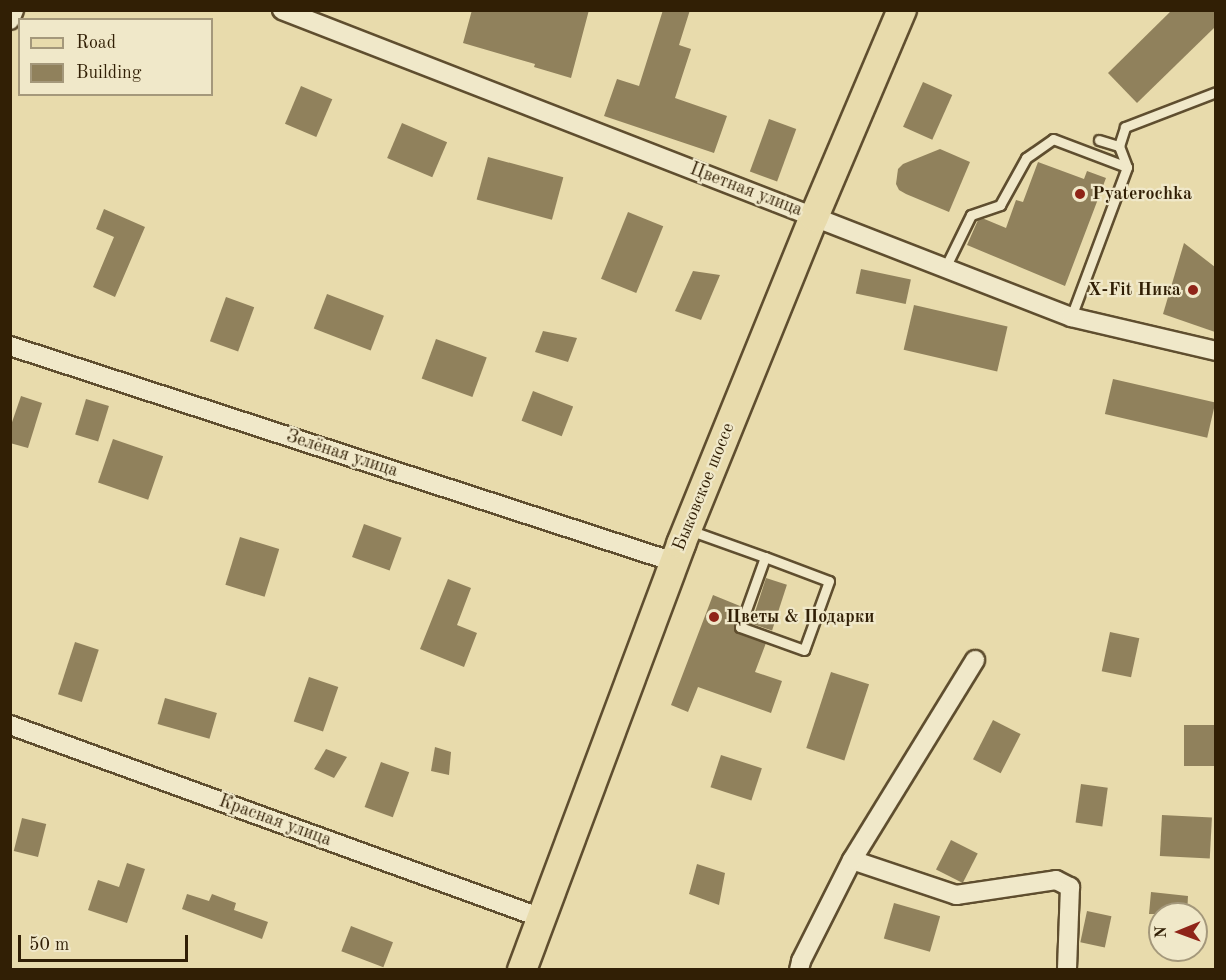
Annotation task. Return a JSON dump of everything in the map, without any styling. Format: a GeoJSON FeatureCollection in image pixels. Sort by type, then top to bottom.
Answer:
{"type":"FeatureCollection","features":[{"type":"Feature","properties":{"kind":"main road","name":"Быковское шоссе"},"geometry":{"type":"LineString","coordinates":[[522,969],[539,917],[687,529],[814,217],[902,10]]}},
{"type":"Feature","properties":{"kind":"street"},"geometry":{"type":"LineString","coordinates":[[10,20],[14,10]]}},
{"type":"Feature","properties":{"kind":"street","name":"Цветная улица"},"geometry":{"type":"LineString","coordinates":[[282,10],[1071,317],[1215,351]]}},
{"type":"Feature","properties":{"kind":"street","name":"Зелёная улица"},"geometry":{"type":"LineString","coordinates":[[10,346],[674,562]]}},
{"type":"Feature","properties":{"kind":"street"},"geometry":{"type":"LineString","coordinates":[[800,969],[801,961],[852,860],[975,660]]}},
{"type":"Feature","properties":{"kind":"street","name":"Красная улица"},"geometry":{"type":"LineString","coordinates":[[10,725],[539,917]]}},
{"type":"Feature","properties":{"kind":"street"},"geometry":{"type":"LineString","coordinates":[[852,860],[956,895],[1056,880],[1070,887],[1067,969]]}},
{"type":"Feature","properties":{"kind":"lane"},"geometry":{"type":"LineString","coordinates":[[1071,317],[1127,167],[1119,146],[1125,127],[1215,92]]}},
{"type":"Feature","properties":{"kind":"lane"},"geometry":{"type":"LineString","coordinates":[[945,268],[971,215],[1000,205],[1026,158],[1053,139],[1127,167]]}},
{"type":"Feature","properties":{"kind":"lane"},"geometry":{"type":"LineString","coordinates":[[1099,140],[1119,146]]}},
{"type":"Feature","properties":{"kind":"lane"},"geometry":{"type":"LineString","coordinates":[[687,529],[765,557],[829,580],[804,650],[740,627],[765,557]]}},
{"type":"Feature","properties":{"kind":"building"},"geometry":{"type":"Polygon","coordinates":[[[472,10],[589,10],[571,78],[534,67],[535,64],[463,43],[472,10]]]}},
{"type":"Feature","properties":{"kind":"building"},"geometry":{"type":"Polygon","coordinates":[[[663,10],[690,10],[679,45],[691,49],[675,98],[727,116],[714,153],[604,116],[617,79],[639,86],[663,10]]]}},
{"type":"Feature","properties":{"kind":"building"},"geometry":{"type":"Polygon","coordinates":[[[1172,10],[1215,10],[1215,27],[1137,103],[1108,73],[1172,10]]]}},
{"type":"Feature","properties":{"kind":"building"},"geometry":{"type":"Polygon","coordinates":[[[923,82],[952,95],[932,140],[903,127],[923,82]]]}},
{"type":"Feature","properties":{"kind":"building"},"geometry":{"type":"Polygon","coordinates":[[[301,86],[332,99],[316,137],[285,124],[301,86]]]}},
{"type":"Feature","properties":{"kind":"building"},"geometry":{"type":"Polygon","coordinates":[[[769,119],[796,129],[777,182],[750,172],[769,119]]]}},
{"type":"Feature","properties":{"kind":"building"},"geometry":{"type":"Polygon","coordinates":[[[402,123],[447,142],[432,177],[387,158],[402,123]]]}},
{"type":"Feature","properties":{"kind":"building"},"geometry":{"type":"Polygon","coordinates":[[[940,149],[970,162],[949,212],[906,194],[899,190],[896,184],[898,169],[903,164],[940,149]]]}},
{"type":"Feature","properties":{"kind":"building"},"geometry":{"type":"Polygon","coordinates":[[[488,157],[563,177],[552,220],[477,200],[488,157]]]}},
{"type":"Feature","properties":{"kind":"building"},"geometry":{"type":"Polygon","coordinates":[[[1038,162],[1084,179],[1087,171],[1106,178],[1065,286],[967,245],[978,220],[982,218],[1006,228],[1016,200],[1023,202],[1038,162]]]}},
{"type":"Feature","properties":{"kind":"building"},"geometry":{"type":"Polygon","coordinates":[[[104,209],[145,227],[115,297],[93,287],[114,237],[96,229],[104,209]]]}},
{"type":"Feature","properties":{"kind":"building"},"geometry":{"type":"Polygon","coordinates":[[[628,212],[663,226],[636,293],[601,279],[628,212]]]}},
{"type":"Feature","properties":{"kind":"building","name":"X-Fit Ника"},"geometry":{"type":"Polygon","coordinates":[[[1184,243],[1215,267],[1215,332],[1163,314],[1184,243]]]}},
{"type":"Feature","properties":{"kind":"building"},"geometry":{"type":"Polygon","coordinates":[[[861,269],[911,280],[906,304],[856,293],[861,269]]]}},
{"type":"Feature","properties":{"kind":"building"},"geometry":{"type":"Polygon","coordinates":[[[693,271],[720,275],[701,320],[675,311],[693,271]]]}},
{"type":"Feature","properties":{"kind":"building"},"geometry":{"type":"Polygon","coordinates":[[[327,294],[384,316],[371,350],[314,329],[327,294]]]}},
{"type":"Feature","properties":{"kind":"building"},"geometry":{"type":"Polygon","coordinates":[[[226,297],[254,307],[238,351],[210,341],[226,297]]]}},
{"type":"Feature","properties":{"kind":"building"},"geometry":{"type":"Polygon","coordinates":[[[914,305],[1008,327],[997,371],[904,350],[914,305]]]}},
{"type":"Feature","properties":{"kind":"building"},"geometry":{"type":"Polygon","coordinates":[[[543,331],[577,338],[568,362],[535,352],[543,331]]]}},
{"type":"Feature","properties":{"kind":"building"},"geometry":{"type":"Polygon","coordinates":[[[436,339],[487,357],[472,397],[422,378],[436,339]]]}},
{"type":"Feature","properties":{"kind":"building"},"geometry":{"type":"Polygon","coordinates":[[[1113,379],[1215,403],[1207,438],[1105,414],[1113,379]]]}},
{"type":"Feature","properties":{"kind":"building"},"geometry":{"type":"Polygon","coordinates":[[[533,391],[573,406],[562,436],[522,421],[533,391]]]}},
{"type":"Feature","properties":{"kind":"building"},"geometry":{"type":"Polygon","coordinates":[[[21,396],[42,403],[28,448],[10,443],[10,428],[21,396]]]}},
{"type":"Feature","properties":{"kind":"building"},"geometry":{"type":"Polygon","coordinates":[[[86,399],[109,406],[98,441],[75,434],[86,399]]]}},
{"type":"Feature","properties":{"kind":"building"},"geometry":{"type":"Polygon","coordinates":[[[113,439],[163,456],[148,500],[98,482],[113,439]]]}},
{"type":"Feature","properties":{"kind":"building"},"geometry":{"type":"Polygon","coordinates":[[[364,524],[402,538],[390,571],[352,557],[364,524]]]}},
{"type":"Feature","properties":{"kind":"building"},"geometry":{"type":"Polygon","coordinates":[[[240,537],[279,549],[265,597],[225,585],[240,537]]]}},
{"type":"Feature","properties":{"kind":"building"},"geometry":{"type":"Polygon","coordinates":[[[766,578],[787,585],[772,630],[751,624],[766,578]]]}},
{"type":"Feature","properties":{"kind":"building"},"geometry":{"type":"Polygon","coordinates":[[[448,579],[471,588],[457,625],[477,633],[464,667],[420,649],[448,579]]]}},
{"type":"Feature","properties":{"kind":"building"},"geometry":{"type":"Polygon","coordinates":[[[713,595],[740,606],[734,625],[735,632],[766,643],[755,672],[782,681],[771,713],[698,687],[688,712],[671,705],[713,595]]]}},
{"type":"Feature","properties":{"kind":"building"},"geometry":{"type":"Polygon","coordinates":[[[1110,632],[1139,638],[1131,677],[1102,671],[1110,632]]]}},
{"type":"Feature","properties":{"kind":"building"},"geometry":{"type":"Polygon","coordinates":[[[75,642],[99,650],[82,702],[58,694],[75,642]]]}},
{"type":"Feature","properties":{"kind":"building"},"geometry":{"type":"Polygon","coordinates":[[[831,672],[869,684],[844,760],[806,748],[831,672]]]}},
{"type":"Feature","properties":{"kind":"building"},"geometry":{"type":"Polygon","coordinates":[[[309,677],[338,687],[323,732],[294,721],[309,677]]]}},
{"type":"Feature","properties":{"kind":"building"},"geometry":{"type":"Polygon","coordinates":[[[165,698],[217,713],[209,739],[158,724],[165,698]]]}},
{"type":"Feature","properties":{"kind":"building"},"geometry":{"type":"Polygon","coordinates":[[[993,720],[1021,734],[1001,773],[973,759],[993,720]]]}},
{"type":"Feature","properties":{"kind":"building"},"geometry":{"type":"Polygon","coordinates":[[[1184,725],[1215,725],[1215,766],[1184,766],[1184,725]]]}},
{"type":"Feature","properties":{"kind":"building"},"geometry":{"type":"Polygon","coordinates":[[[435,747],[451,752],[449,775],[431,771],[435,747]]]}},
{"type":"Feature","properties":{"kind":"building"},"geometry":{"type":"Polygon","coordinates":[[[326,749],[347,757],[334,778],[314,769],[326,749]]]}},
{"type":"Feature","properties":{"kind":"building"},"geometry":{"type":"Polygon","coordinates":[[[721,755],[762,768],[751,801],[710,787],[721,755]]]}},
{"type":"Feature","properties":{"kind":"building"},"geometry":{"type":"Polygon","coordinates":[[[381,762],[409,772],[393,817],[365,807],[381,762]]]}},
{"type":"Feature","properties":{"kind":"building"},"geometry":{"type":"Polygon","coordinates":[[[1081,784],[1108,788],[1102,826],[1076,823],[1081,784]]]}},
{"type":"Feature","properties":{"kind":"building"},"geometry":{"type":"Polygon","coordinates":[[[1162,815],[1212,818],[1210,859],[1160,856],[1162,815]]]}},
{"type":"Feature","properties":{"kind":"building"},"geometry":{"type":"Polygon","coordinates":[[[22,818],[46,824],[38,857],[14,851],[22,818]]]}},
{"type":"Feature","properties":{"kind":"building"},"geometry":{"type":"Polygon","coordinates":[[[951,840],[978,854],[963,883],[936,869],[951,840]]]}},
{"type":"Feature","properties":{"kind":"building"},"geometry":{"type":"Polygon","coordinates":[[[127,863],[145,869],[127,923],[88,910],[98,880],[119,887],[127,863]]]}},
{"type":"Feature","properties":{"kind":"building"},"geometry":{"type":"Polygon","coordinates":[[[697,864],[725,873],[719,905],[689,894],[697,864]]]}},
{"type":"Feature","properties":{"kind":"building"},"geometry":{"type":"Polygon","coordinates":[[[1151,892],[1188,896],[1188,902],[1150,902],[1151,892]]]}},
{"type":"Feature","properties":{"kind":"building"},"geometry":{"type":"Polygon","coordinates":[[[187,894],[209,901],[212,894],[236,903],[234,910],[268,922],[262,939],[182,909],[187,894]]]}},
{"type":"Feature","properties":{"kind":"building"},"geometry":{"type":"Polygon","coordinates":[[[894,903],[940,916],[930,952],[884,939],[894,903]]]}},
{"type":"Feature","properties":{"kind":"building"},"geometry":{"type":"Polygon","coordinates":[[[1087,911],[1111,916],[1105,947],[1080,942],[1087,911]]]}},
{"type":"Feature","properties":{"kind":"building"},"geometry":{"type":"Polygon","coordinates":[[[351,926],[393,942],[383,967],[341,951],[351,926]]]}},
{"type":"Feature","properties":{"kind":"place","name":"Pyaterochka"},"geometry":{"type":"Point","coordinates":[1080,194]}},
{"type":"Feature","properties":{"kind":"place","name":"X-Fit Ника"},"geometry":{"type":"Point","coordinates":[1193,290]}},
{"type":"Feature","properties":{"kind":"place","name":"Цветы & Подарки"},"geometry":{"type":"Point","coordinates":[714,617]}}]}
